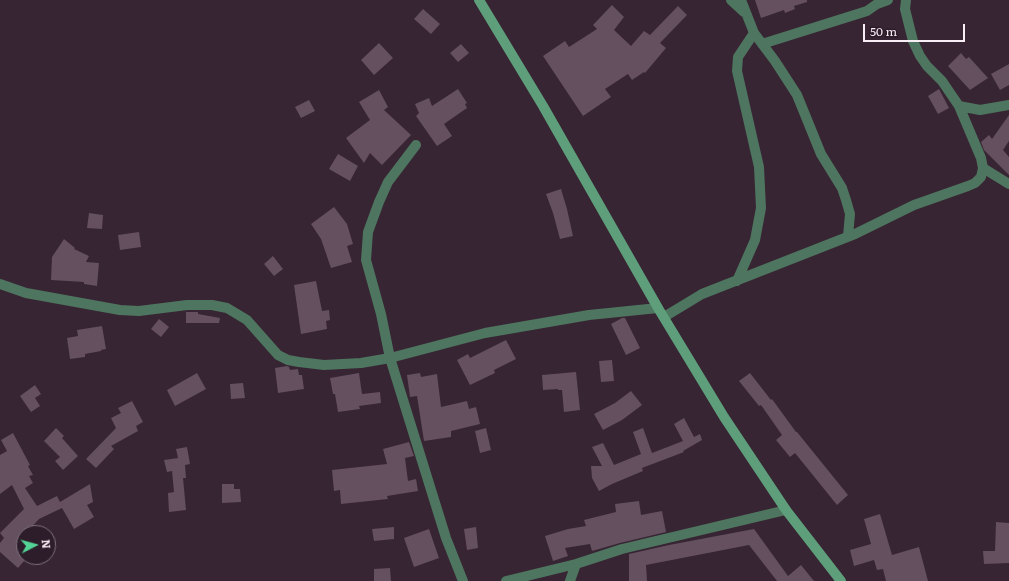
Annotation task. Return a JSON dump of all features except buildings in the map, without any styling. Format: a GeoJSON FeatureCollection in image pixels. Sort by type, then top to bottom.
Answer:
{"type":"FeatureCollection","features":[{"type":"Feature","properties":{"kind":"main road"},"geometry":{"type":"LineString","coordinates":[[478,0],[543,106],[658,308],[724,416],[786,510],[842,581]]}},
{"type":"Feature","properties":{"kind":"street"},"geometry":{"type":"LineString","coordinates":[[731,0],[745,13]]}},
{"type":"Feature","properties":{"kind":"street"},"geometry":{"type":"LineString","coordinates":[[740,0],[754,33],[775,60],[797,95],[821,154],[842,188],[850,214],[848,236]]}},
{"type":"Feature","properties":{"kind":"street"},"geometry":{"type":"LineString","coordinates":[[762,44],[867,11],[877,4],[888,0]]}},
{"type":"Feature","properties":{"kind":"street"},"geometry":{"type":"LineString","coordinates":[[664,318],[702,294],[848,236],[914,205],[975,183],[981,177],[983,168],[981,158],[959,106],[942,81],[927,66],[920,56],[907,22],[905,9],[906,0]]}},
{"type":"Feature","properties":{"kind":"street"},"geometry":{"type":"LineString","coordinates":[[737,280],[755,240],[761,208],[759,167],[737,71],[738,57],[754,33]]}},
{"type":"Feature","properties":{"kind":"street"},"geometry":{"type":"LineString","coordinates":[[959,106],[980,110],[1009,105]]}},
{"type":"Feature","properties":{"kind":"street"},"geometry":{"type":"LineString","coordinates":[[416,145],[388,182],[368,232],[366,260],[381,314],[390,358],[446,538],[463,581]]}},
{"type":"Feature","properties":{"kind":"street"},"geometry":{"type":"LineString","coordinates":[[983,168],[1009,184]]}},
{"type":"Feature","properties":{"kind":"street"},"geometry":{"type":"LineString","coordinates":[[0,284],[26,293],[120,310],[139,311],[193,305],[212,305],[227,308],[247,320],[278,355],[288,360],[324,366],[361,363],[390,358],[492,332],[589,315],[658,308]]}},
{"type":"Feature","properties":{"kind":"street"},"geometry":{"type":"LineString","coordinates":[[506,581],[576,564],[622,549],[786,510]]}},
{"type":"Feature","properties":{"kind":"street"},"geometry":{"type":"LineString","coordinates":[[570,581],[576,564]]}}]}
